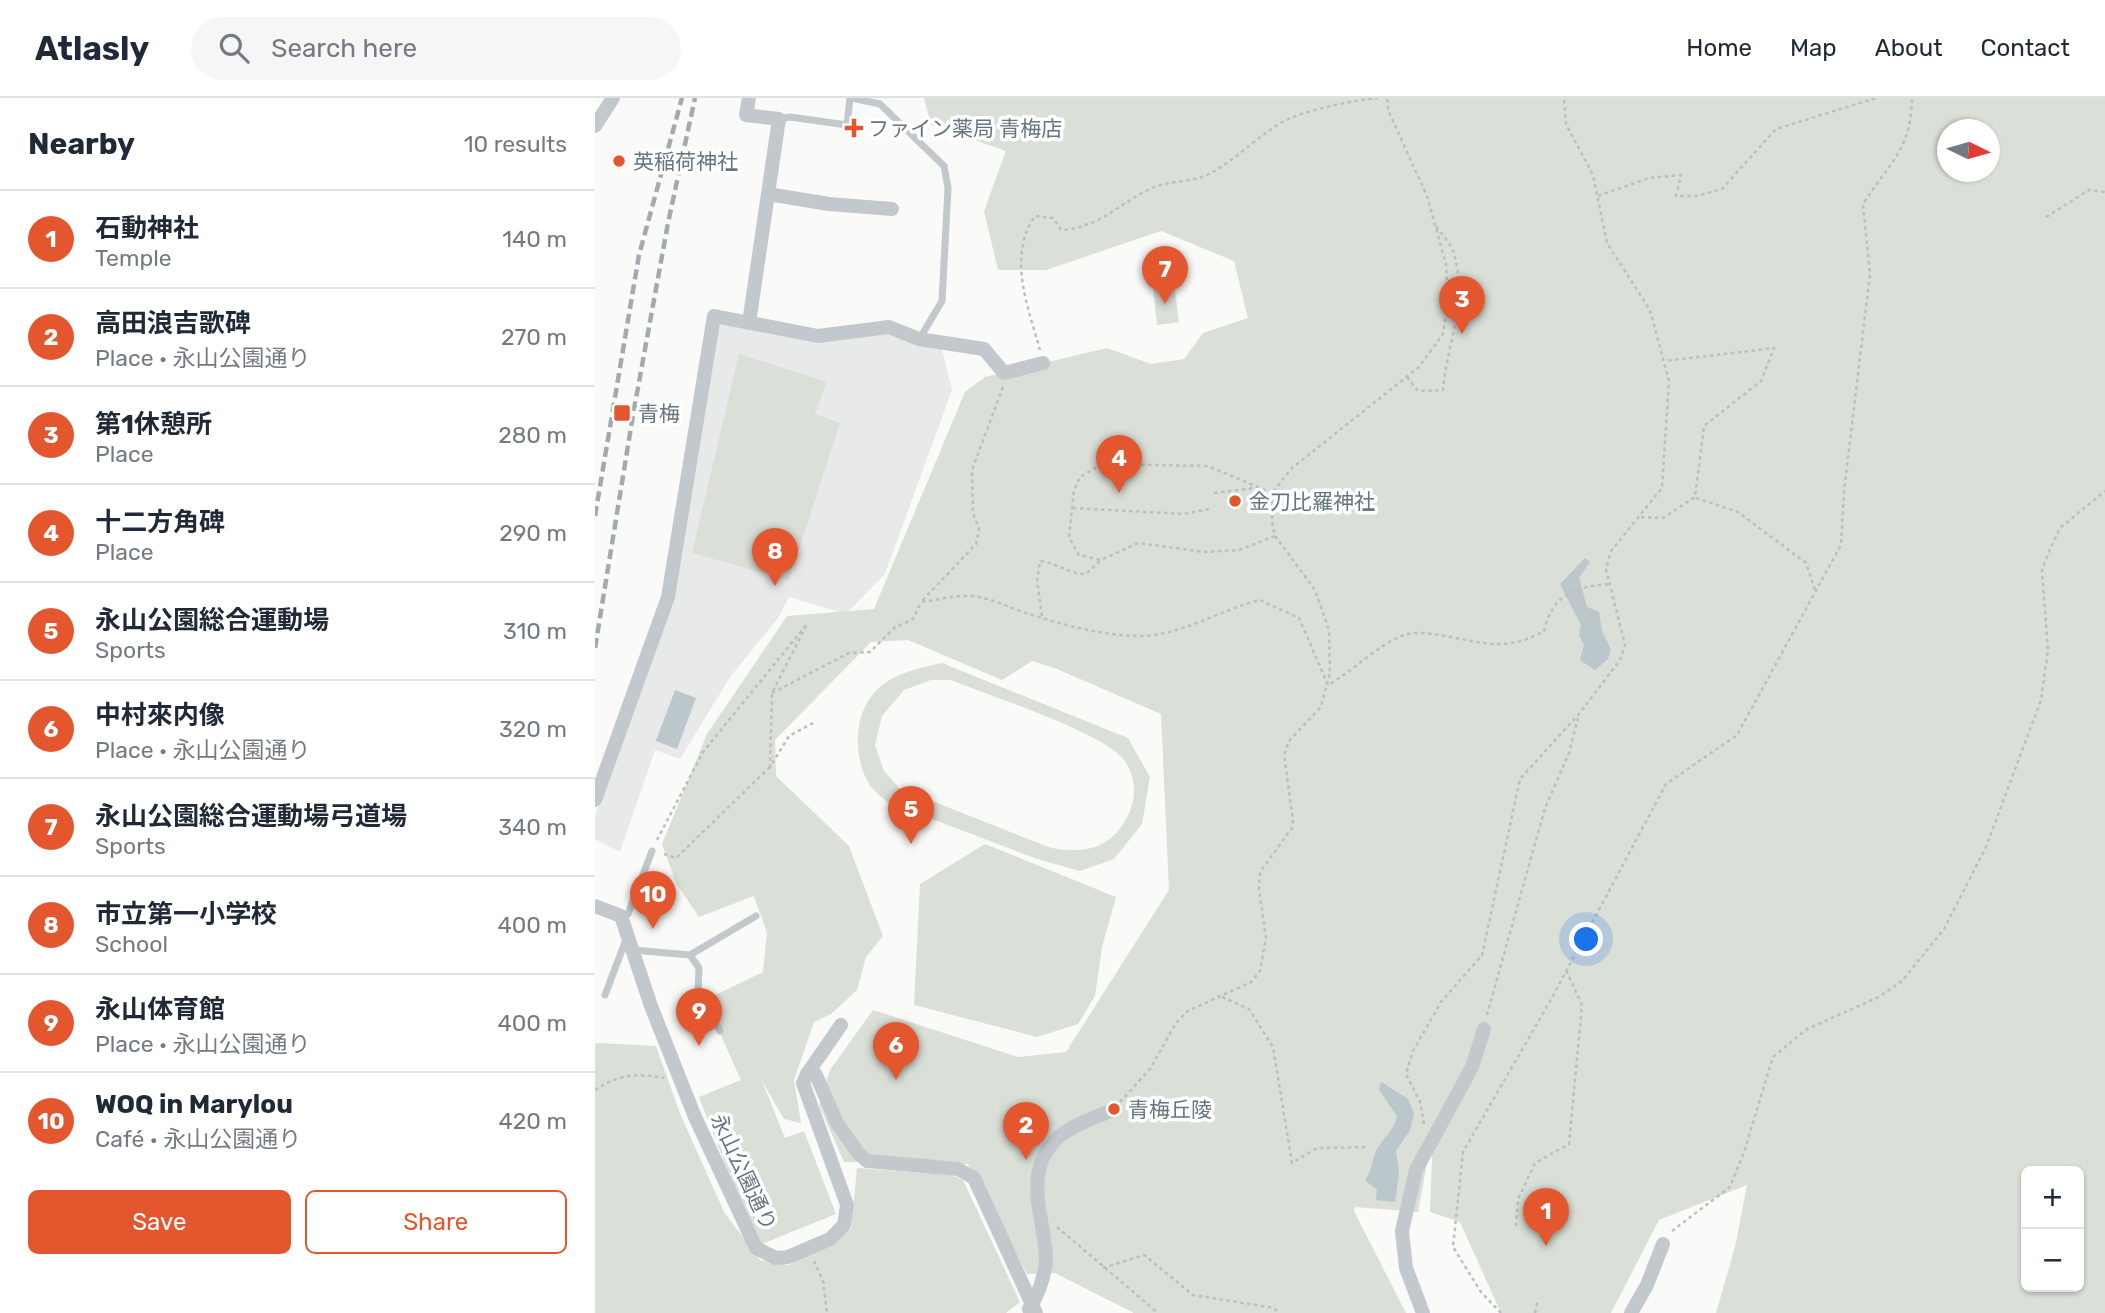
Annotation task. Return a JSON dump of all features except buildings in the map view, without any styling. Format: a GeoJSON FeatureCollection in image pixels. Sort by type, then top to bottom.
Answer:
{"type":"FeatureCollection","features":[{"type":"Feature","properties":{"kind":"street"},"geometry":{"type":"LineString","coordinates":[[595,126],[613,98]]}},
{"type":"Feature","properties":{"kind":"street"},"geometry":{"type":"LineString","coordinates":[[748,323],[779,120],[746,115],[749,98]]}},
{"type":"Feature","properties":{"kind":"street"},"geometry":{"type":"LineString","coordinates":[[768,194],[829,204],[892,209]]}},
{"type":"Feature","properties":{"kind":"street"},"geometry":{"type":"LineString","coordinates":[[595,800],[668,597],[714,316],[818,336],[889,327],[919,339],[984,349],[1004,373],[1043,363]]}},
{"type":"Feature","properties":{"kind":"street"},"geometry":{"type":"LineString","coordinates":[[595,906],[621,916]]}},
{"type":"Feature","properties":{"kind":"street","name":"永山公園通り"},"geometry":{"type":"LineString","coordinates":[[621,916],[678,1074],[750,1240],[757,1248],[776,1258],[788,1257],[809,1248],[838,1233],[843,1225],[846,1205],[806,1097],[803,1083],[807,1074]]}},
{"type":"Feature","properties":{"kind":"street"},"geometry":{"type":"LineString","coordinates":[[841,1026],[807,1074],[816,1075],[837,1123],[858,1153],[867,1161],[958,1169],[974,1178],[1031,1311]]}},
{"type":"Feature","properties":{"kind":"street"},"geometry":{"type":"LineString","coordinates":[[1423,1313],[1406,1268],[1402,1231],[1416,1170],[1467,1078],[1484,1029]]}},
{"type":"Feature","properties":{"kind":"street"},"geometry":{"type":"LineString","coordinates":[[1031,1311],[1046,1258],[1035,1195],[1037,1173],[1046,1153],[1061,1135],[1110,1111]]}},
{"type":"Feature","properties":{"kind":"street"},"geometry":{"type":"LineString","coordinates":[[1631,1313],[1647,1285],[1663,1244]]}},
{"type":"Feature","properties":{"kind":"lane"},"geometry":{"type":"LineString","coordinates":[[779,120],[790,117],[847,125],[851,98],[880,101],[944,166],[947,179],[942,301],[919,339]]}},
{"type":"Feature","properties":{"kind":"lane"},"geometry":{"type":"LineString","coordinates":[[621,916],[628,914],[652,851]]}},
{"type":"Feature","properties":{"kind":"lane"},"geometry":{"type":"LineString","coordinates":[[605,995],[630,943],[690,955],[756,916]]}},
{"type":"Feature","properties":{"kind":"lane"},"geometry":{"type":"LineString","coordinates":[[690,955],[699,968],[698,993],[720,1031]]}},
{"type":"Feature","properties":{"kind":"path"},"geometry":{"type":"LineString","coordinates":[[1043,363],[1020,277],[1026,229],[1035,216],[1053,218],[1061,230],[1111,216],[1154,187],[1194,181],[1212,173],[1282,122],[1356,100],[1378,98]]}},
{"type":"Feature","properties":{"kind":"path"},"geometry":{"type":"LineString","coordinates":[[1110,1111],[1137,1087],[1175,1023],[1188,1011],[1251,982],[1265,957],[1266,938],[1259,889],[1261,872],[1292,828],[1284,755],[1289,741],[1321,707],[1328,685],[1329,630],[1323,608],[1306,575],[1275,536],[1272,493],[1292,468],[1408,377],[1443,334],[1448,299],[1446,264],[1427,196],[1388,110],[1387,98]]}},
{"type":"Feature","properties":{"kind":"path"},"geometry":{"type":"LineString","coordinates":[[1429,1145],[1420,1102],[1406,1074],[1413,1051],[1441,1002],[1482,956],[1520,779],[1579,714],[1619,660],[1625,645],[1606,569],[1611,551],[1662,488],[1669,380],[1650,310],[1607,243],[1593,176],[1566,124],[1564,98]]}},
{"type":"Feature","properties":{"kind":"path"},"geometry":{"type":"LineString","coordinates":[[1597,196],[1649,178],[1681,176],[1676,196],[1696,196],[1722,189],[1776,129],[1876,98]]}},
{"type":"Feature","properties":{"kind":"path"},"geometry":{"type":"LineString","coordinates":[[1500,1313],[1481,1292],[1453,1247],[1463,1152],[1666,785],[1737,735],[1841,545],[1844,491],[1870,274],[1863,204],[1905,146],[1912,118],[1912,98]]}},
{"type":"Feature","properties":{"kind":"path"},"geometry":{"type":"LineString","coordinates":[[2046,217],[2089,190],[2105,192]]}},
{"type":"Feature","properties":{"kind":"path"},"geometry":{"type":"LineString","coordinates":[[1408,377],[1418,391],[1443,390],[1445,366],[1460,311],[1454,252],[1435,224]]}},
{"type":"Feature","properties":{"kind":"path"},"geometry":{"type":"LineString","coordinates":[[1641,517],[1663,518],[1695,497],[1704,426],[1761,381],[1774,348],[1664,361]]}},
{"type":"Feature","properties":{"kind":"path"},"geometry":{"type":"LineString","coordinates":[[772,693],[849,653],[870,652],[894,628],[913,619],[922,602],[976,544],[979,529],[973,513],[972,470],[1002,392],[1004,373]]}},
{"type":"Feature","properties":{"kind":"path"},"geometry":{"type":"LineString","coordinates":[[1101,560],[1079,555],[1069,537],[1074,490],[1080,477],[1102,464],[1174,463],[1207,466],[1272,493]]}},
{"type":"Feature","properties":{"kind":"path"},"geometry":{"type":"LineString","coordinates":[[1214,493],[1258,488]]}},
{"type":"Feature","properties":{"kind":"path"},"geometry":{"type":"LineString","coordinates":[[1663,1244],[1671,1232],[1730,1187],[1744,1152],[1773,1057],[1808,1029],[1879,997],[1902,981],[1944,929],[1986,847],[2041,700],[2048,650],[2042,571],[2047,556],[2060,528],[2105,491]]}},
{"type":"Feature","properties":{"kind":"path"},"geometry":{"type":"LineString","coordinates":[[1695,497],[1738,512],[1806,563],[1816,593]]}},
{"type":"Feature","properties":{"kind":"path"},"geometry":{"type":"LineString","coordinates":[[1072,508],[1184,514],[1209,509]]}},
{"type":"Feature","properties":{"kind":"path"},"geometry":{"type":"LineString","coordinates":[[1042,618],[1037,581],[1040,561],[1055,563],[1071,574],[1086,574],[1101,560],[1139,543],[1205,552],[1239,550],[1275,536]]}},
{"type":"Feature","properties":{"kind":"path"},"geometry":{"type":"LineString","coordinates":[[1328,685],[1346,676],[1389,642],[1415,633],[1492,645],[1531,639],[1544,631],[1549,610],[1570,591],[1610,584]]}},
{"type":"Feature","properties":{"kind":"path"},"geometry":{"type":"LineString","coordinates":[[922,602],[969,596],[1003,603],[1042,618],[1100,634],[1144,636],[1163,633],[1231,607],[1260,600],[1299,618],[1328,685]]}},
{"type":"Feature","properties":{"kind":"path"},"geometry":{"type":"LineString","coordinates":[[770,767],[772,693],[807,624],[703,752],[678,795],[652,851],[677,858],[770,767],[789,736],[813,723]]}},
{"type":"Feature","properties":{"kind":"path"},"geometry":{"type":"LineString","coordinates":[[1484,1029],[1545,808],[1569,753],[1579,714]]}},
{"type":"Feature","properties":{"kind":"path"},"geometry":{"type":"LineString","coordinates":[[1516,1226],[1518,1199],[1535,1163],[1569,1144],[1582,1005],[1566,970]]}},
{"type":"Feature","properties":{"kind":"path"},"geometry":{"type":"LineString","coordinates":[[1221,996],[1249,1009],[1273,1047],[1292,1163],[1317,1147],[1369,1147]]}},
{"type":"Feature","properties":{"kind":"path"},"geometry":{"type":"LineString","coordinates":[[595,1090],[612,1079],[629,1074],[667,1079],[678,1074]]}},
{"type":"Feature","properties":{"kind":"path"},"geometry":{"type":"LineString","coordinates":[[1055,1226],[1158,1313]]}},
{"type":"Feature","properties":{"kind":"path"},"geometry":{"type":"LineString","coordinates":[[809,1248],[823,1281],[827,1313]]}},
{"type":"Feature","properties":{"kind":"path"},"geometry":{"type":"LineString","coordinates":[[1103,1268],[1144,1255],[1193,1295],[1274,1308],[1277,1313]]}},
{"type":"Feature","properties":{"kind":"path"},"geometry":{"type":"LineString","coordinates":[[1535,1313],[1538,1300]]}},
{"type":"Feature","properties":{"kind":"shaded area"},"geometry":{"type":"Polygon","coordinates":[[[924,98],[2105,98],[2105,1313],[1716,1313],[1735,1247],[1747,1185],[1659,1220],[1611,1313],[1501,1313],[1460,1222],[1430,1212],[1433,1131],[1418,1212],[1355,1207],[1354,1211],[1406,1313],[1134,1313],[1055,1273],[1027,1274],[968,1164],[844,1162],[819,1105],[830,1070],[873,1010],[1018,1057],[1066,1052],[1169,890],[1161,714],[1057,669],[1032,661],[1002,680],[908,640],[871,642],[775,740],[776,776],[849,846],[883,936],[866,957],[857,990],[831,1014],[814,1022],[794,1080],[801,1123],[784,1119],[762,1081],[785,1138],[804,1131],[836,1214],[757,1246],[699,1097],[741,1080],[705,1000],[763,972],[767,933],[754,896],[699,917],[676,883],[662,844],[707,734],[787,616],[874,609],[965,392],[985,377],[1107,348],[1151,364],[1184,359],[1203,333],[1248,318],[1234,261],[1161,231],[1046,270],[998,270],[984,211],[1006,151],[931,125],[924,98]]]}},
{"type":"Feature","properties":{"kind":"shaded area"},"geometry":{"type":"Polygon","coordinates":[[[1169,268],[1171,279],[1160,280],[1160,285],[1174,283],[1179,322],[1157,325],[1151,270],[1169,268]]]}},
{"type":"Feature","properties":{"kind":"shaded area"},"geometry":{"type":"Polygon","coordinates":[[[714,316],[818,336],[889,327],[942,349],[952,390],[885,574],[846,614],[789,597],[778,618],[730,677],[680,759],[655,750],[620,852],[595,839],[595,816],[673,599],[714,316]]]}},
{"type":"Feature","properties":{"kind":"shaded area"},"geometry":{"type":"Polygon","coordinates":[[[739,354],[827,382],[815,414],[840,423],[789,580],[692,553],[739,354]]]}},
{"type":"Feature","properties":{"kind":"shaded area"},"geometry":{"type":"Polygon","coordinates":[[[1585,558],[1590,562],[1579,578],[1587,607],[1599,612],[1602,631],[1611,650],[1608,659],[1595,670],[1580,660],[1584,645],[1579,635],[1581,625],[1560,584],[1585,558]]]}},
{"type":"Feature","properties":{"kind":"shaded area"},"geometry":{"type":"Polygon","coordinates":[[[942,663],[1128,738],[1150,777],[1142,824],[1114,859],[1080,871],[1037,859],[887,802],[874,790],[859,758],[858,732],[865,706],[881,686],[895,677],[942,663]],[[931,680],[904,690],[882,716],[875,745],[884,771],[899,788],[1051,848],[1088,849],[1105,843],[1119,830],[1129,814],[1134,788],[1130,770],[1114,750],[1071,727],[951,680],[931,680]]]}},
{"type":"Feature","properties":{"kind":"shaded area"},"geometry":{"type":"Polygon","coordinates":[[[675,690],[696,698],[677,749],[656,741],[675,690]]]}},
{"type":"Feature","properties":{"kind":"shaded area"},"geometry":{"type":"Polygon","coordinates":[[[985,844],[1116,897],[1102,947],[1095,996],[1078,1024],[1037,1037],[914,1005],[920,884],[985,844]]]}},
{"type":"Feature","properties":{"kind":"shaded area"},"geometry":{"type":"Polygon","coordinates":[[[595,1044],[656,1046],[681,1116],[724,1212],[760,1260],[789,1265],[851,1229],[857,1168],[951,1175],[963,1180],[1020,1302],[1006,1313],[595,1313],[595,1044]]]}},
{"type":"Feature","properties":{"kind":"shaded area"},"geometry":{"type":"Polygon","coordinates":[[[1381,1082],[1408,1099],[1414,1114],[1410,1130],[1396,1151],[1399,1173],[1395,1202],[1376,1200],[1377,1190],[1365,1180],[1377,1149],[1393,1127],[1397,1116],[1379,1090],[1381,1082]]]}},
{"type":"Feature","properties":{"kind":"railway"},"geometry":{"type":"LineString","coordinates":[[595,516],[639,255],[682,98]]}},
{"type":"Feature","properties":{"kind":"railway"},"geometry":{"type":"LineString","coordinates":[[595,648],[633,415],[668,223],[695,98]]}},
{"type":"Feature","properties":{"kind":"place","name":"ファイン薬局 青梅店"},"geometry":{"type":"Point","coordinates":[854,128]}},
{"type":"Feature","properties":{"kind":"place","name":"英稲荷神社"},"geometry":{"type":"Point","coordinates":[619,161]}},
{"type":"Feature","properties":{"kind":"place","name":"永山公園総合運動場弓道場"},"geometry":{"type":"Point","coordinates":[1165,304]}},
{"type":"Feature","properties":{"kind":"place","name":"第1休憩所"},"geometry":{"type":"Point","coordinates":[1462,334]}},
{"type":"Feature","properties":{"kind":"place","name":"青梅"},"geometry":{"type":"Point","coordinates":[622,413]}},
{"type":"Feature","properties":{"kind":"place","name":"十二方角碑"},"geometry":{"type":"Point","coordinates":[1119,493]}},
{"type":"Feature","properties":{"kind":"place","name":"金刀比羅神社"},"geometry":{"type":"Point","coordinates":[1235,501]}},
{"type":"Feature","properties":{"kind":"place","name":"市立第一小学校"},"geometry":{"type":"Point","coordinates":[775,586]}},
{"type":"Feature","properties":{"kind":"place","name":"永山公園総合運動場"},"geometry":{"type":"Point","coordinates":[911,844]}},
{"type":"Feature","properties":{"kind":"place","name":"WOQ in Marylou"},"geometry":{"type":"Point","coordinates":[653,929]}},
{"type":"Feature","properties":{"kind":"place","name":"永山体育館"},"geometry":{"type":"Point","coordinates":[699,1046]}},
{"type":"Feature","properties":{"kind":"place","name":"中村來内像"},"geometry":{"type":"Point","coordinates":[896,1080]}},
{"type":"Feature","properties":{"kind":"place","name":"青梅丘陵"},"geometry":{"type":"Point","coordinates":[1114,1109]}},
{"type":"Feature","properties":{"kind":"place","name":"高田浪吉歌碑"},"geometry":{"type":"Point","coordinates":[1026,1160]}},
{"type":"Feature","properties":{"kind":"place","name":"石動神社"},"geometry":{"type":"Point","coordinates":[1546,1246]}}]}
